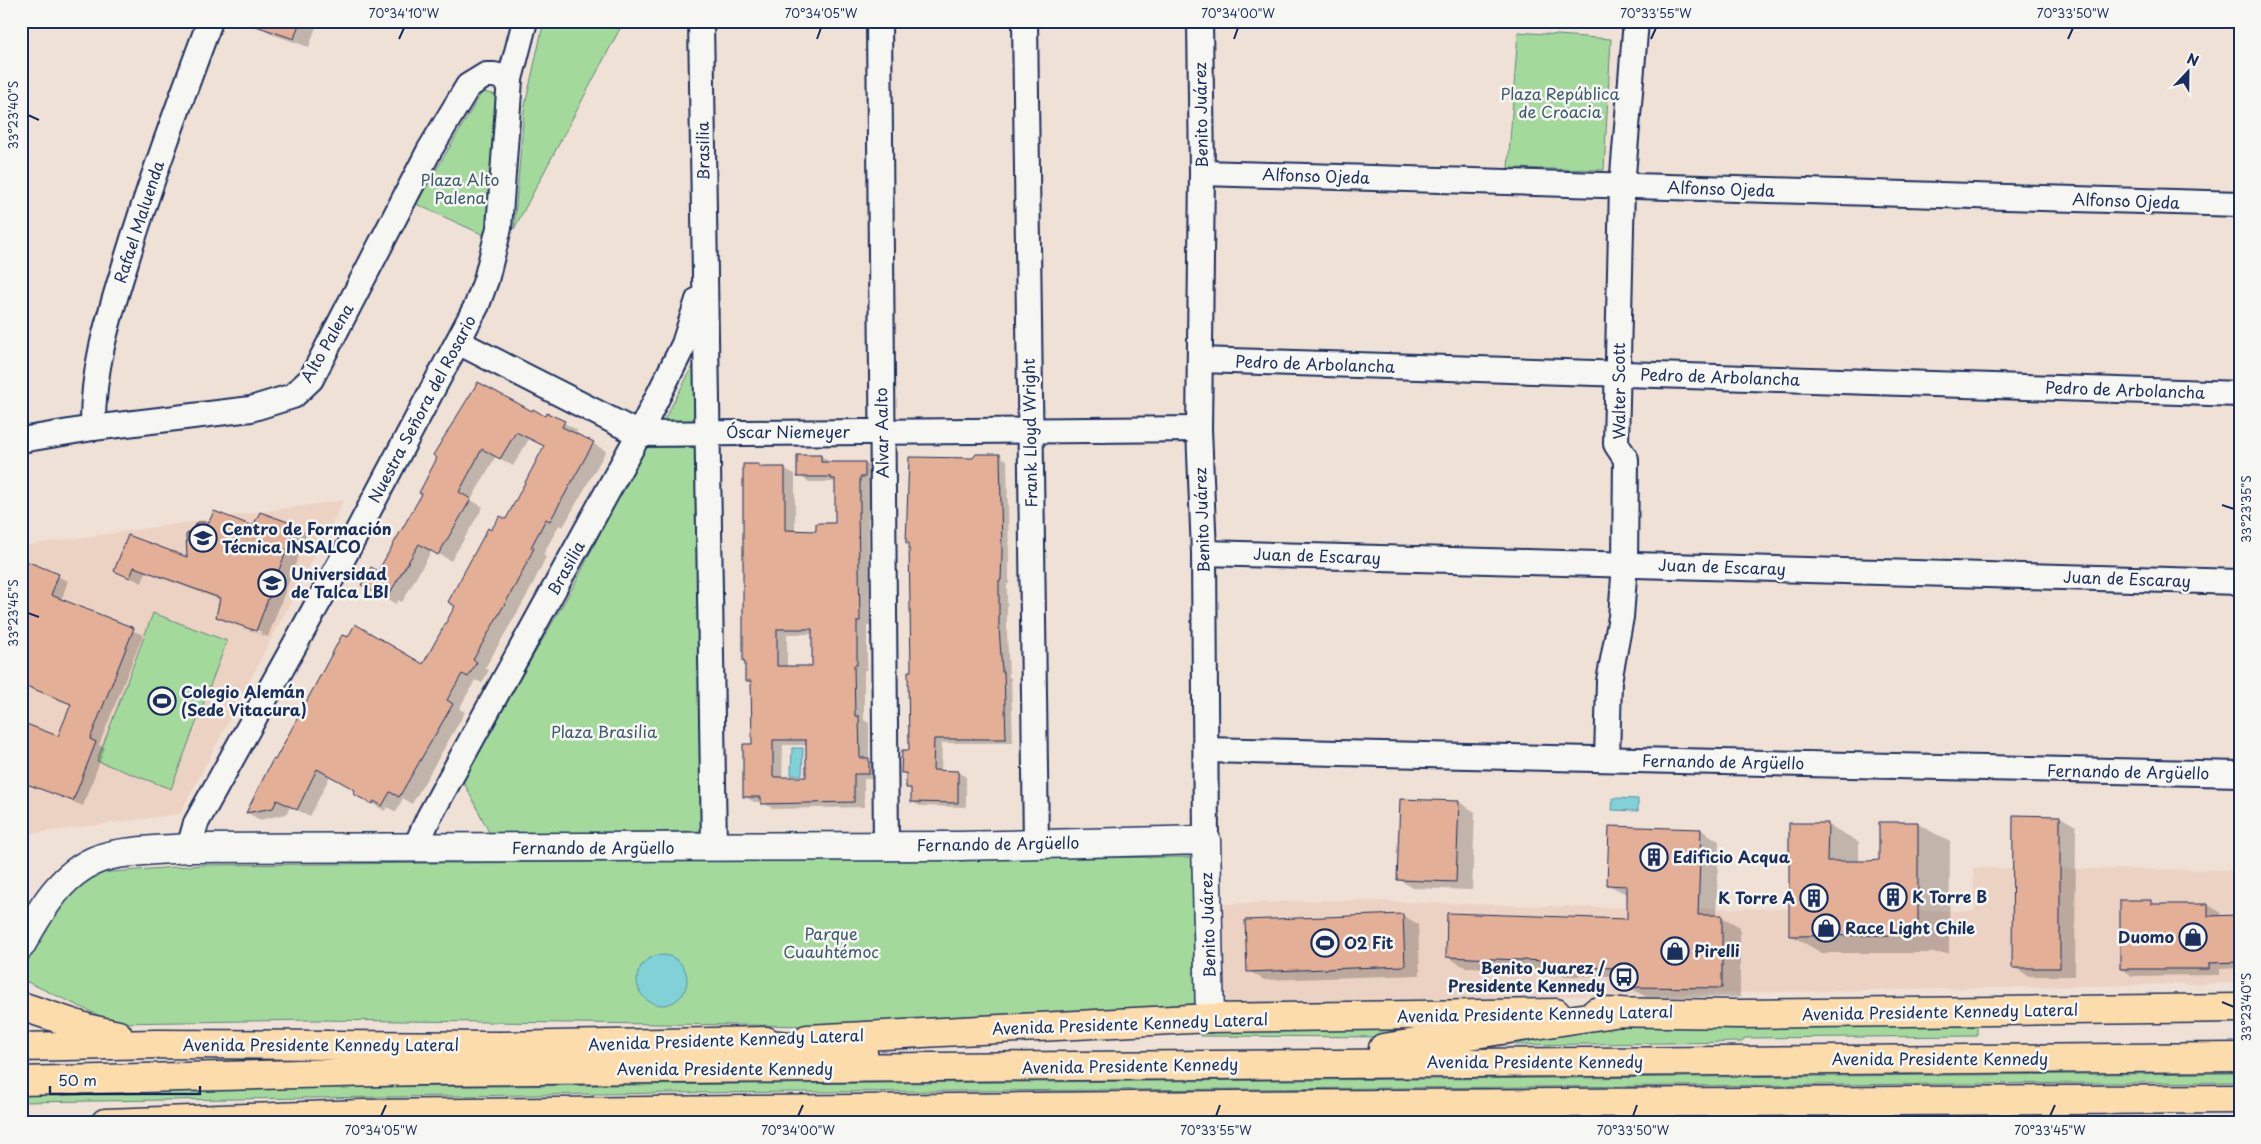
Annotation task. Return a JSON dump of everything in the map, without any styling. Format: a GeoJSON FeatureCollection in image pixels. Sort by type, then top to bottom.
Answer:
{"type":"FeatureCollection","features":[{"type":"Feature","properties":{"kind":"main road"},"geometry":{"type":"LineString","coordinates":[[21,1006],[90,1029],[156,1044]]}},
{"type":"Feature","properties":{"kind":"main road","name":"Avenida Presidente Kennedy Lateral"},"geometry":{"type":"LineString","coordinates":[[21,1047],[156,1044],[499,1046],[742,1042],[1210,1018],[1621,1012],[1740,1014],[2240,1008]]}},
{"type":"Feature","properties":{"kind":"main road"},"geometry":{"type":"LineString","coordinates":[[1256,1064],[1438,1041],[1621,1012]]}},
{"type":"Feature","properties":{"kind":"main road"},"geometry":{"type":"LineString","coordinates":[[742,1042],[1039,1067]]}},
{"type":"Feature","properties":{"kind":"main road","name":"Avenida Presidente Kennedy"},"geometry":{"type":"LineString","coordinates":[[21,1080],[400,1071],[2240,1058]]}},
{"type":"Feature","properties":{"kind":"main road"},"geometry":{"type":"LineString","coordinates":[[105,1123],[362,1114],[1228,1105],[2240,1098]]}},
{"type":"Feature","properties":{"kind":"main road"},"geometry":{"type":"LineString","coordinates":[[1228,1105],[1406,1123]]}},
{"type":"Feature","properties":{"kind":"main road"},"geometry":{"type":"LineString","coordinates":[[310,1123],[362,1114]]}},
{"type":"Feature","properties":{"kind":"street","name":"Rafael Maluenda"},"geometry":{"type":"LineString","coordinates":[[93,428],[95,375],[109,318],[135,231],[210,21]]}},
{"type":"Feature","properties":{"kind":"street","name":"Nuestra Señora del Rosario"},"geometry":{"type":"LineString","coordinates":[[189,848],[196,823],[354,538],[477,305],[486,280],[499,228],[510,79],[525,21]]}},
{"type":"Feature","properties":{"kind":"street","name":"Brasilia"},"geometry":{"type":"LineString","coordinates":[[701,21],[714,846]]}},
{"type":"Feature","properties":{"kind":"street","name":"Alvar Aalto"},"geometry":{"type":"LineString","coordinates":[[879,21],[886,845]]}},
{"type":"Feature","properties":{"kind":"street","name":"Frank Lloyd Wright"},"geometry":{"type":"LineString","coordinates":[[1025,21],[1036,844]]}},
{"type":"Feature","properties":{"kind":"street","name":"Benito Juárez"},"geometry":{"type":"LineString","coordinates":[[1200,21],[1202,173],[1199,429],[1204,553],[1206,840],[1210,1018]]}},
{"type":"Feature","properties":{"kind":"street","name":"Walter Scott"},"geometry":{"type":"LineString","coordinates":[[1607,758],[1609,681],[1621,618],[1624,564],[1626,458],[1616,444],[1622,186],[1636,21]]}},
{"type":"Feature","properties":{"kind":"street","name":"Alto Palena"},"geometry":{"type":"LineString","coordinates":[[21,440],[93,428],[251,409],[282,401],[302,389],[317,368],[429,152],[468,86],[486,76],[494,75],[510,79]]}},
{"type":"Feature","properties":{"kind":"street","name":"Alfonso Ojeda"},"geometry":{"type":"LineString","coordinates":[[1202,173],[2240,204]]}},
{"type":"Feature","properties":{"kind":"street","name":"Brasilia"},"geometry":{"type":"LineString","coordinates":[[415,848],[429,818],[639,434],[684,344],[704,282]]}},
{"type":"Feature","properties":{"kind":"street","name":"Óscar Niemeyer"},"geometry":{"type":"LineString","coordinates":[[458,342],[639,434],[1199,429]]}},
{"type":"Feature","properties":{"kind":"street","name":"Pedro de Arbolancha"},"geometry":{"type":"LineString","coordinates":[[1200,360],[2240,394]]}},
{"type":"Feature","properties":{"kind":"street","name":"Juan de Escaray"},"geometry":{"type":"LineString","coordinates":[[1204,553],[2240,582]]}},
{"type":"Feature","properties":{"kind":"street","name":"Fernando de Argüello"},"geometry":{"type":"LineString","coordinates":[[1206,750],[2240,774]]}},
{"type":"Feature","properties":{"kind":"street","name":"Fernando de Argüello"},"geometry":{"type":"LineString","coordinates":[[21,945],[34,921],[60,885],[80,868],[108,856],[189,848],[1036,844],[1206,840]]}},
{"type":"Feature","properties":{"kind":"shaded area"},"geometry":{"type":"Polygon","coordinates":[[[344,500],[180,814],[21,835],[21,546],[344,500]]]}},
{"type":"Feature","properties":{"kind":"shaded area"},"geometry":{"type":"Polygon","coordinates":[[[1973,868],[2240,870],[2240,983],[1226,1003],[1223,904],[1335,900],[1577,907],[1975,911],[1973,868]]]}},
{"type":"Feature","properties":{"kind":"green space"},"geometry":{"type":"Polygon","coordinates":[[[544,21],[624,21],[514,229],[524,110],[544,21]]]}},
{"type":"Feature","properties":{"kind":"green space","name":"Plaza República de Croacia"},"geometry":{"type":"Polygon","coordinates":[[[1518,32],[1611,39],[1604,170],[1508,168],[1518,32]]]}},
{"type":"Feature","properties":{"kind":"green space","name":"Plaza Alto Palena"},"geometry":{"type":"Polygon","coordinates":[[[482,92],[498,95],[486,236],[416,204],[482,92]]]}},
{"type":"Feature","properties":{"kind":"green space"},"geometry":{"type":"Polygon","coordinates":[[[699,355],[702,421],[664,420],[699,355]]]}},
{"type":"Feature","properties":{"kind":"green space","name":"Plaza Brasilia"},"geometry":{"type":"Polygon","coordinates":[[[643,445],[699,448],[706,831],[490,834],[462,779],[577,580],[643,445]]]}},
{"type":"Feature","properties":{"kind":"green space","name":"Colegio Alemán (Sede Vitacura)"},"geometry":{"type":"Polygon","coordinates":[[[153,613],[227,641],[171,789],[97,761],[153,613]]]}},
{"type":"Feature","properties":{"kind":"green space","name":"Parque Cuauhtémoc"},"geometry":{"type":"Polygon","coordinates":[[[1192,857],[1195,1012],[827,1026],[315,1020],[115,1023],[21,979],[21,973],[66,896],[98,873],[202,865],[1192,857]]]}},
{"type":"Feature","properties":{"kind":"green space"},"geometry":{"type":"Polygon","coordinates":[[[1977,1026],[1977,1036],[1745,1038],[1742,1042],[1516,1045],[1512,1042],[1602,1027],[1977,1026]]]}},
{"type":"Feature","properties":{"kind":"green space"},"geometry":{"type":"Polygon","coordinates":[[[1201,1028],[1473,1030],[1396,1037],[1201,1036],[1201,1028]]]}},
{"type":"Feature","properties":{"kind":"green space"},"geometry":{"type":"Polygon","coordinates":[[[2240,1073],[2240,1082],[672,1093],[21,1102],[21,1092],[90,1089],[2240,1073]]]}},
{"type":"Feature","properties":{"kind":"green space"},"geometry":{"type":"Polygon","coordinates":[[[1654,1119],[1812,1120],[1910,1123],[1453,1123],[1654,1119]]]}},
{"type":"Feature","properties":{"kind":"water"},"geometry":{"type":"Polygon","coordinates":[[[792,748],[803,748],[802,775],[791,775],[792,748]]]}},
{"type":"Feature","properties":{"kind":"water"},"geometry":{"type":"Polygon","coordinates":[[[1613,798],[1638,799],[1638,811],[1612,810],[1613,798]]]}},
{"type":"Feature","properties":{"kind":"water"},"geometry":{"type":"Polygon","coordinates":[[[662,955],[680,962],[687,980],[680,998],[662,1005],[644,998],[637,980],[644,962],[662,955]]]}},
{"type":"Feature","properties":{"kind":"building"},"geometry":{"type":"Polygon","coordinates":[[[250,21],[300,21],[294,39],[250,24],[250,21]]]}},
{"type":"Feature","properties":{"kind":"building"},"geometry":{"type":"Polygon","coordinates":[[[478,382],[532,411],[533,409],[545,416],[547,413],[565,421],[562,427],[594,442],[550,521],[546,519],[531,547],[534,548],[516,584],[473,660],[477,662],[468,677],[462,674],[447,700],[453,704],[399,797],[390,792],[382,806],[374,801],[372,804],[353,794],[355,790],[317,769],[297,810],[277,800],[273,808],[246,813],[273,759],[275,760],[342,635],[348,637],[355,624],[423,664],[455,606],[448,602],[488,528],[491,530],[500,516],[506,519],[544,446],[516,432],[500,459],[482,449],[459,492],[471,499],[438,555],[419,544],[388,596],[385,593],[382,597],[361,585],[371,567],[378,571],[422,494],[419,493],[437,458],[433,455],[478,382]]]}},
{"type":"Feature","properties":{"kind":"building"},"geometry":{"type":"Polygon","coordinates":[[[976,454],[1000,454],[1002,552],[1001,580],[999,580],[999,626],[1002,672],[1004,672],[1006,739],[934,739],[933,770],[958,771],[958,803],[911,802],[911,788],[906,788],[906,773],[901,773],[902,750],[909,750],[908,671],[911,671],[909,543],[906,543],[909,457],[973,458],[976,454]]]}},
{"type":"Feature","properties":{"kind":"building"},"geometry":{"type":"Polygon","coordinates":[[[797,455],[821,455],[821,462],[865,462],[865,477],[860,477],[860,512],[858,512],[860,621],[857,621],[857,665],[854,665],[855,716],[859,716],[860,758],[869,758],[869,774],[854,774],[854,802],[761,804],[761,797],[743,797],[743,744],[752,744],[751,681],[745,681],[745,661],[743,661],[743,464],[759,464],[759,467],[785,467],[785,530],[816,531],[816,523],[835,523],[835,479],[831,479],[831,477],[797,477],[797,455]],[[777,629],[777,666],[812,666],[812,629],[777,629]],[[773,740],[773,777],[806,777],[806,740],[773,740]]]}},
{"type":"Feature","properties":{"kind":"building"},"geometry":{"type":"Polygon","coordinates":[[[214,511],[253,526],[260,512],[296,525],[256,631],[216,617],[220,598],[134,567],[130,578],[114,571],[128,535],[187,557],[186,535],[198,522],[209,522],[214,511]]]}},
{"type":"Feature","properties":{"kind":"building"},"geometry":{"type":"Polygon","coordinates":[[[21,559],[59,574],[51,595],[134,628],[90,739],[96,742],[73,801],[21,782],[27,766],[21,764],[21,722],[58,736],[71,704],[21,684],[21,559]]]}},
{"type":"Feature","properties":{"kind":"building"},"geometry":{"type":"Polygon","coordinates":[[[1400,799],[1459,801],[1456,882],[1397,880],[1400,799]]]}},
{"type":"Feature","properties":{"kind":"building"},"geometry":{"type":"Polygon","coordinates":[[[2013,815],[2060,816],[2060,968],[2012,968],[2013,815]]]}},
{"type":"Feature","properties":{"kind":"building"},"geometry":{"type":"Polygon","coordinates":[[[1879,822],[1918,822],[1918,935],[1789,936],[1789,823],[1828,823],[1827,861],[1868,861],[1879,860],[1879,822]]]}},
{"type":"Feature","properties":{"kind":"building"},"geometry":{"type":"Polygon","coordinates":[[[1609,826],[1701,829],[1698,915],[1722,915],[1722,988],[1627,987],[1627,968],[1545,967],[1545,961],[1446,957],[1447,913],[1627,919],[1627,886],[1607,885],[1609,826]]]}},
{"type":"Feature","properties":{"kind":"building"},"geometry":{"type":"Polygon","coordinates":[[[2120,900],[2151,900],[2151,904],[2208,904],[2208,916],[2240,915],[2240,962],[2209,963],[2209,969],[2120,969],[2120,900]]]}},
{"type":"Feature","properties":{"kind":"building","name":"O2 Fit"},"geometry":{"type":"Polygon","coordinates":[[[1403,914],[1405,966],[1247,972],[1245,920],[1403,914]]]}},
{"type":"Feature","properties":{"kind":"place","name":"Centro de Formación Técnica INSALCO"},"geometry":{"type":"Point","coordinates":[203,538]}},
{"type":"Feature","properties":{"kind":"place","name":"Universidad de Talca LBI"},"geometry":{"type":"Point","coordinates":[272,583]}},
{"type":"Feature","properties":{"kind":"place","name":"Colegio Alemán (Sede Vitacura)"},"geometry":{"type":"Point","coordinates":[162,701]}},
{"type":"Feature","properties":{"kind":"place","name":"Edificio Acqua"},"geometry":{"type":"Point","coordinates":[1654,857]}},
{"type":"Feature","properties":{"kind":"place","name":"K Torre B"},"geometry":{"type":"Point","coordinates":[1893,897]}},
{"type":"Feature","properties":{"kind":"place","name":"K Torre A"},"geometry":{"type":"Point","coordinates":[1814,898]}},
{"type":"Feature","properties":{"kind":"place","name":"Race Light Chile"},"geometry":{"type":"Point","coordinates":[1826,928]}},
{"type":"Feature","properties":{"kind":"place","name":"Duomo"},"geometry":{"type":"Point","coordinates":[2193,937]}},
{"type":"Feature","properties":{"kind":"place","name":"O2 Fit"},"geometry":{"type":"Point","coordinates":[1325,943]}},
{"type":"Feature","properties":{"kind":"place","name":"Pirelli"},"geometry":{"type":"Point","coordinates":[1675,951]}},
{"type":"Feature","properties":{"kind":"place","name":"Benito Juarez / Presidente Kennedy"},"geometry":{"type":"Point","coordinates":[1624,977]}}]}
